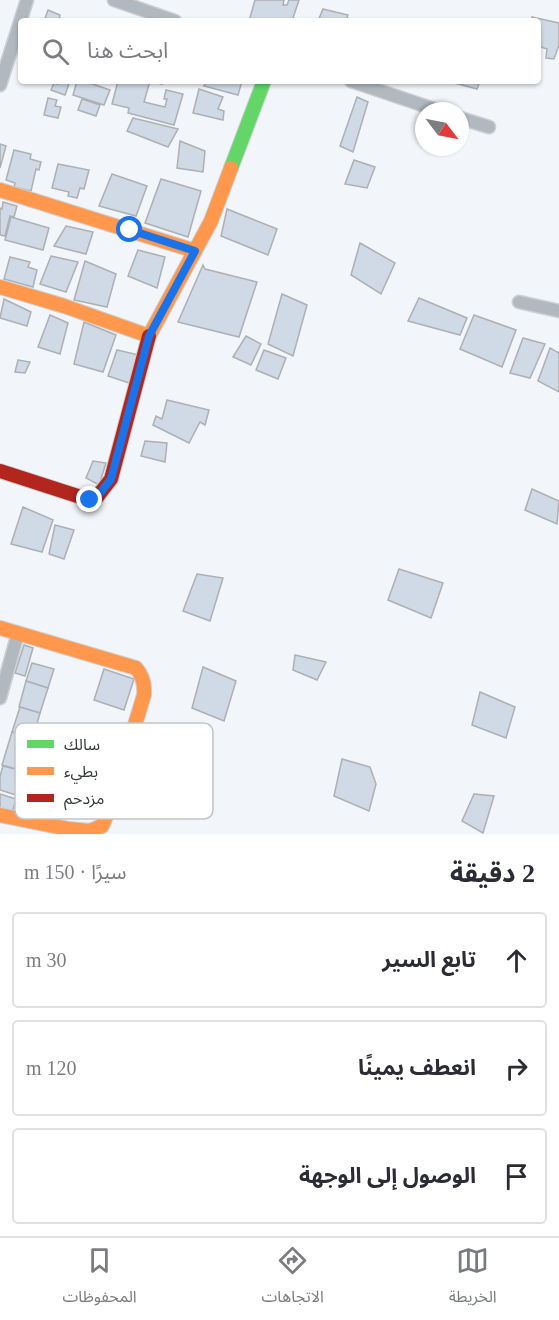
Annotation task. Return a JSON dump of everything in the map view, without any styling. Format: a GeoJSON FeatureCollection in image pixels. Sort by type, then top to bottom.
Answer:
{"type":"FeatureCollection","features":[{"type":"Feature","properties":{"kind":"street"},"geometry":{"type":"LineString","coordinates":[[21,18],[27,0]]}},
{"type":"Feature","properties":{"kind":"street"},"geometry":{"type":"LineString","coordinates":[[114,0],[166,18]]}},
{"type":"Feature","properties":{"kind":"street"},"geometry":{"type":"LineString","coordinates":[[0,85],[18,28]]}},
{"type":"Feature","properties":{"kind":"street"},"geometry":{"type":"LineString","coordinates":[[0,471],[90,500],[97,497],[111,479],[149,336],[211,221],[263,84]]}},
{"type":"Feature","properties":{"kind":"street"},"geometry":{"type":"LineString","coordinates":[[360,84],[415,103]]}},
{"type":"Feature","properties":{"kind":"street"},"geometry":{"type":"LineString","coordinates":[[469,121],[489,127]]}},
{"type":"Feature","properties":{"kind":"street"},"geometry":{"type":"LineString","coordinates":[[0,190],[195,251]]}},
{"type":"Feature","properties":{"kind":"street"},"geometry":{"type":"LineString","coordinates":[[0,287],[64,306],[149,336]]}},
{"type":"Feature","properties":{"kind":"street"},"geometry":{"type":"LineString","coordinates":[[519,302],[559,311]]}},
{"type":"Feature","properties":{"kind":"street"},"geometry":{"type":"LineString","coordinates":[[0,628],[61,644],[136,668],[143,675],[145,684],[136,723]]}},
{"type":"Feature","properties":{"kind":"street"},"geometry":{"type":"LineString","coordinates":[[0,698],[18,633]]}},
{"type":"Feature","properties":{"kind":"street"},"geometry":{"type":"LineString","coordinates":[[0,815],[15,818]]}},
{"type":"Feature","properties":{"kind":"street"},"geometry":{"type":"LineString","coordinates":[[20,819],[90,831],[102,826],[105,819]]}},
{"type":"Feature","properties":{"kind":"building"},"geometry":{"type":"Polygon","coordinates":[[[255,0],[284,0],[283,5],[287,5],[289,0],[299,0],[293,18],[250,18],[255,0]]]}},
{"type":"Feature","properties":{"kind":"building"},"geometry":{"type":"Polygon","coordinates":[[[323,9],[348,15],[347,18],[319,18],[323,9]]]}},
{"type":"Feature","properties":{"kind":"building"},"geometry":{"type":"Polygon","coordinates":[[[48,10],[60,15],[60,18],[45,18],[48,10]]]}},
{"type":"Feature","properties":{"kind":"building"},"geometry":{"type":"Polygon","coordinates":[[[541,19],[559,23],[559,45],[554,59],[546,58],[547,49],[541,47],[541,19]]]}},
{"type":"Feature","properties":{"kind":"building"},"geometry":{"type":"Polygon","coordinates":[[[54,84],[69,84],[65,95],[51,90],[54,84]]]}},
{"type":"Feature","properties":{"kind":"building"},"geometry":{"type":"Polygon","coordinates":[[[76,84],[93,84],[110,90],[104,105],[73,95],[76,84]]]}},
{"type":"Feature","properties":{"kind":"building"},"geometry":{"type":"Polygon","coordinates":[[[117,84],[149,84],[144,102],[165,107],[166,90],[183,94],[174,125],[128,113],[129,108],[112,104],[117,84]]]}},
{"type":"Feature","properties":{"kind":"building"},"geometry":{"type":"Polygon","coordinates":[[[205,84],[241,84],[238,95],[204,86],[205,84]]]}},
{"type":"Feature","properties":{"kind":"building"},"geometry":{"type":"Polygon","coordinates":[[[458,84],[479,84],[477,89],[458,84]]]}},
{"type":"Feature","properties":{"kind":"building"},"geometry":{"type":"Polygon","coordinates":[[[199,89],[223,97],[218,109],[224,111],[223,120],[193,113],[199,89]]]}},
{"type":"Feature","properties":{"kind":"building"},"geometry":{"type":"Polygon","coordinates":[[[357,97],[368,102],[353,152],[340,146],[357,97]]]}},
{"type":"Feature","properties":{"kind":"building"},"geometry":{"type":"Polygon","coordinates":[[[48,98],[57,100],[55,106],[61,107],[58,118],[44,115],[48,98]]]}},
{"type":"Feature","properties":{"kind":"building"},"geometry":{"type":"Polygon","coordinates":[[[82,99],[100,105],[96,116],[78,110],[82,99]]]}},
{"type":"Feature","properties":{"kind":"building"},"geometry":{"type":"Polygon","coordinates":[[[133,118],[178,129],[168,147],[127,131],[133,118]]]}},
{"type":"Feature","properties":{"kind":"building"},"geometry":{"type":"Polygon","coordinates":[[[180,141],[205,151],[203,172],[177,168],[180,141]]]}},
{"type":"Feature","properties":{"kind":"building"},"geometry":{"type":"Polygon","coordinates":[[[0,144],[6,146],[0,168],[0,144]]]}},
{"type":"Feature","properties":{"kind":"building"},"geometry":{"type":"Polygon","coordinates":[[[14,150],[31,154],[30,159],[41,162],[39,170],[36,169],[31,191],[14,187],[15,183],[6,180],[14,150]]]}},
{"type":"Feature","properties":{"kind":"building"},"geometry":{"type":"Polygon","coordinates":[[[354,160],[375,167],[367,188],[345,184],[354,160]]]}},
{"type":"Feature","properties":{"kind":"building"},"geometry":{"type":"Polygon","coordinates":[[[58,164],[89,170],[84,189],[80,188],[77,198],[68,196],[69,192],[52,188],[58,164]]]}},
{"type":"Feature","properties":{"kind":"building"},"geometry":{"type":"Polygon","coordinates":[[[112,174],[147,186],[136,216],[99,206],[112,174]]]}},
{"type":"Feature","properties":{"kind":"building"},"geometry":{"type":"Polygon","coordinates":[[[161,179],[201,191],[188,237],[145,223],[161,179]]]}},
{"type":"Feature","properties":{"kind":"building"},"geometry":{"type":"Polygon","coordinates":[[[3,202],[17,206],[14,217],[10,216],[5,236],[0,235],[0,208],[2,209],[3,202]]]}},
{"type":"Feature","properties":{"kind":"building"},"geometry":{"type":"Polygon","coordinates":[[[227,209],[277,229],[268,255],[221,236],[227,209]]]}},
{"type":"Feature","properties":{"kind":"building"},"geometry":{"type":"Polygon","coordinates":[[[11,217],[49,228],[43,250],[5,240],[11,217]]]}},
{"type":"Feature","properties":{"kind":"building"},"geometry":{"type":"Polygon","coordinates":[[[66,226],[93,232],[86,254],[54,246],[66,226]]]}},
{"type":"Feature","properties":{"kind":"building"},"geometry":{"type":"Polygon","coordinates":[[[360,243],[395,263],[381,294],[351,275],[360,243]]]}},
{"type":"Feature","properties":{"kind":"building"},"geometry":{"type":"Polygon","coordinates":[[[138,250],[165,257],[157,288],[128,276],[138,250]]]}},
{"type":"Feature","properties":{"kind":"building"},"geometry":{"type":"Polygon","coordinates":[[[51,256],[78,262],[66,292],[40,284],[51,256]]]}},
{"type":"Feature","properties":{"kind":"building"},"geometry":{"type":"Polygon","coordinates":[[[10,257],[30,262],[28,267],[37,270],[33,287],[4,279],[10,257]]]}},
{"type":"Feature","properties":{"kind":"building"},"geometry":{"type":"Polygon","coordinates":[[[85,261],[116,274],[107,307],[74,300],[85,261]]]}},
{"type":"Feature","properties":{"kind":"building"},"geometry":{"type":"Polygon","coordinates":[[[203,265],[205,269],[257,282],[239,337],[178,322],[203,265]]]}},
{"type":"Feature","properties":{"kind":"building"},"geometry":{"type":"Polygon","coordinates":[[[282,294],[307,305],[293,356],[268,344],[282,294]]]}},
{"type":"Feature","properties":{"kind":"building"},"geometry":{"type":"Polygon","coordinates":[[[419,298],[467,318],[460,335],[408,321],[419,298]]]}},
{"type":"Feature","properties":{"kind":"building"},"geometry":{"type":"Polygon","coordinates":[[[4,299],[31,312],[27,326],[0,318],[4,299]]]}},
{"type":"Feature","properties":{"kind":"building"},"geometry":{"type":"Polygon","coordinates":[[[50,315],[68,323],[60,354],[38,347],[50,315]]]}},
{"type":"Feature","properties":{"kind":"building"},"geometry":{"type":"Polygon","coordinates":[[[474,315],[516,330],[502,367],[460,349],[474,315]]]}},
{"type":"Feature","properties":{"kind":"building"},"geometry":{"type":"Polygon","coordinates":[[[84,322],[116,335],[103,372],[74,364],[84,322]]]}},
{"type":"Feature","properties":{"kind":"building"},"geometry":{"type":"Polygon","coordinates":[[[246,336],[261,344],[251,365],[233,357],[246,336]]]}},
{"type":"Feature","properties":{"kind":"building"},"geometry":{"type":"Polygon","coordinates":[[[523,338],[545,344],[530,378],[510,373],[523,338]]]}},
{"type":"Feature","properties":{"kind":"building"},"geometry":{"type":"Polygon","coordinates":[[[550,348],[559,353],[559,392],[538,381],[550,348]]]}},
{"type":"Feature","properties":{"kind":"building"},"geometry":{"type":"Polygon","coordinates":[[[117,350],[139,355],[132,384],[108,376],[117,350]]]}},
{"type":"Feature","properties":{"kind":"building"},"geometry":{"type":"Polygon","coordinates":[[[264,350],[286,358],[278,379],[256,370],[264,350]]]}},
{"type":"Feature","properties":{"kind":"building"},"geometry":{"type":"Polygon","coordinates":[[[18,360],[30,362],[25,373],[15,372],[18,360]]]}},
{"type":"Feature","properties":{"kind":"building"},"geometry":{"type":"Polygon","coordinates":[[[167,400],[209,410],[205,425],[200,422],[189,443],[153,425],[156,416],[162,419],[167,400]]]}},
{"type":"Feature","properties":{"kind":"building"},"geometry":{"type":"Polygon","coordinates":[[[145,441],[167,443],[165,462],[141,456],[145,441]]]}},
{"type":"Feature","properties":{"kind":"building"},"geometry":{"type":"Polygon","coordinates":[[[93,461],[106,463],[99,485],[86,478],[93,461]]]}},
{"type":"Feature","properties":{"kind":"building"},"geometry":{"type":"Polygon","coordinates":[[[532,489],[559,501],[557,524],[525,510],[532,489]]]}},
{"type":"Feature","properties":{"kind":"building"},"geometry":{"type":"Polygon","coordinates":[[[23,507],[53,520],[42,552],[11,544],[23,507]]]}},
{"type":"Feature","properties":{"kind":"building"},"geometry":{"type":"Polygon","coordinates":[[[55,525],[74,530],[64,559],[49,554],[55,525]]]}},
{"type":"Feature","properties":{"kind":"building"},"geometry":{"type":"Polygon","coordinates":[[[399,569],[443,583],[431,618],[388,600],[399,569]]]}},
{"type":"Feature","properties":{"kind":"building"},"geometry":{"type":"Polygon","coordinates":[[[197,574],[223,578],[210,621],[183,611],[197,574]]]}},
{"type":"Feature","properties":{"kind":"building"},"geometry":{"type":"Polygon","coordinates":[[[24,645],[33,648],[25,676],[15,673],[24,645]]]}},
{"type":"Feature","properties":{"kind":"building"},"geometry":{"type":"Polygon","coordinates":[[[295,655],[326,662],[317,680],[293,670],[295,655]]]}},
{"type":"Feature","properties":{"kind":"building"},"geometry":{"type":"Polygon","coordinates":[[[32,663],[54,669],[48,688],[26,681],[32,663]]]}},
{"type":"Feature","properties":{"kind":"building"},"geometry":{"type":"Polygon","coordinates":[[[203,667],[236,681],[224,721],[192,708],[203,667]]]}},
{"type":"Feature","properties":{"kind":"building"},"geometry":{"type":"Polygon","coordinates":[[[104,669],[134,679],[124,710],[94,700],[104,669]]]}},
{"type":"Feature","properties":{"kind":"building"},"geometry":{"type":"Polygon","coordinates":[[[26,681],[48,688],[40,713],[19,707],[26,681]]]}},
{"type":"Feature","properties":{"kind":"building"},"geometry":{"type":"Polygon","coordinates":[[[480,692],[515,707],[506,738],[472,725],[480,692]]]}},
{"type":"Feature","properties":{"kind":"building"},"geometry":{"type":"Polygon","coordinates":[[[20,707],[40,713],[37,723],[15,723],[15,733],[12,732],[20,707]]]}},
{"type":"Feature","properties":{"kind":"building"},"geometry":{"type":"Polygon","coordinates":[[[12,732],[15,733],[15,769],[2,765],[12,732]]]}},
{"type":"Feature","properties":{"kind":"building"},"geometry":{"type":"Polygon","coordinates":[[[342,759],[370,767],[376,784],[369,811],[334,796],[342,759]]]}},
{"type":"Feature","properties":{"kind":"building"},"geometry":{"type":"Polygon","coordinates":[[[3,766],[15,769],[15,795],[0,790],[3,766]]]}},
{"type":"Feature","properties":{"kind":"building"},"geometry":{"type":"Polygon","coordinates":[[[0,794],[15,799],[12,813],[0,810],[0,794]]]}},
{"type":"Feature","properties":{"kind":"building"},"geometry":{"type":"Polygon","coordinates":[[[474,794],[494,796],[483,833],[462,821],[474,794]]]}},
{"type":"Feature","properties":{"kind":"traffic: fast"},"geometry":{"type":"LineString","coordinates":[[231,168],[263,84]]}},
{"type":"Feature","properties":{"kind":"traffic: slow"},"geometry":{"type":"LineString","coordinates":[[0,287],[64,306],[149,336],[211,221],[231,168]]}},
{"type":"Feature","properties":{"kind":"traffic: slow"},"geometry":{"type":"LineString","coordinates":[[0,190],[195,251]]}},
{"type":"Feature","properties":{"kind":"traffic: slow"},"geometry":{"type":"LineString","coordinates":[[0,628],[136,668],[142,677],[144,695],[136,723]]}},
{"type":"Feature","properties":{"kind":"traffic: slow"},"geometry":{"type":"LineString","coordinates":[[0,815],[15,818]]}},
{"type":"Feature","properties":{"kind":"traffic: slow"},"geometry":{"type":"LineString","coordinates":[[20,819],[90,831],[102,826],[105,819]]}},
{"type":"Feature","properties":{"kind":"traffic: jam"},"geometry":{"type":"LineString","coordinates":[[0,471],[90,500],[97,497],[111,479],[149,336]]}},
{"type":"Feature","properties":{"kind":"route"},"geometry":{"type":"LineString","coordinates":[[90,500],[97,497],[111,479],[149,336],[195,251],[130,230]]}}]}
